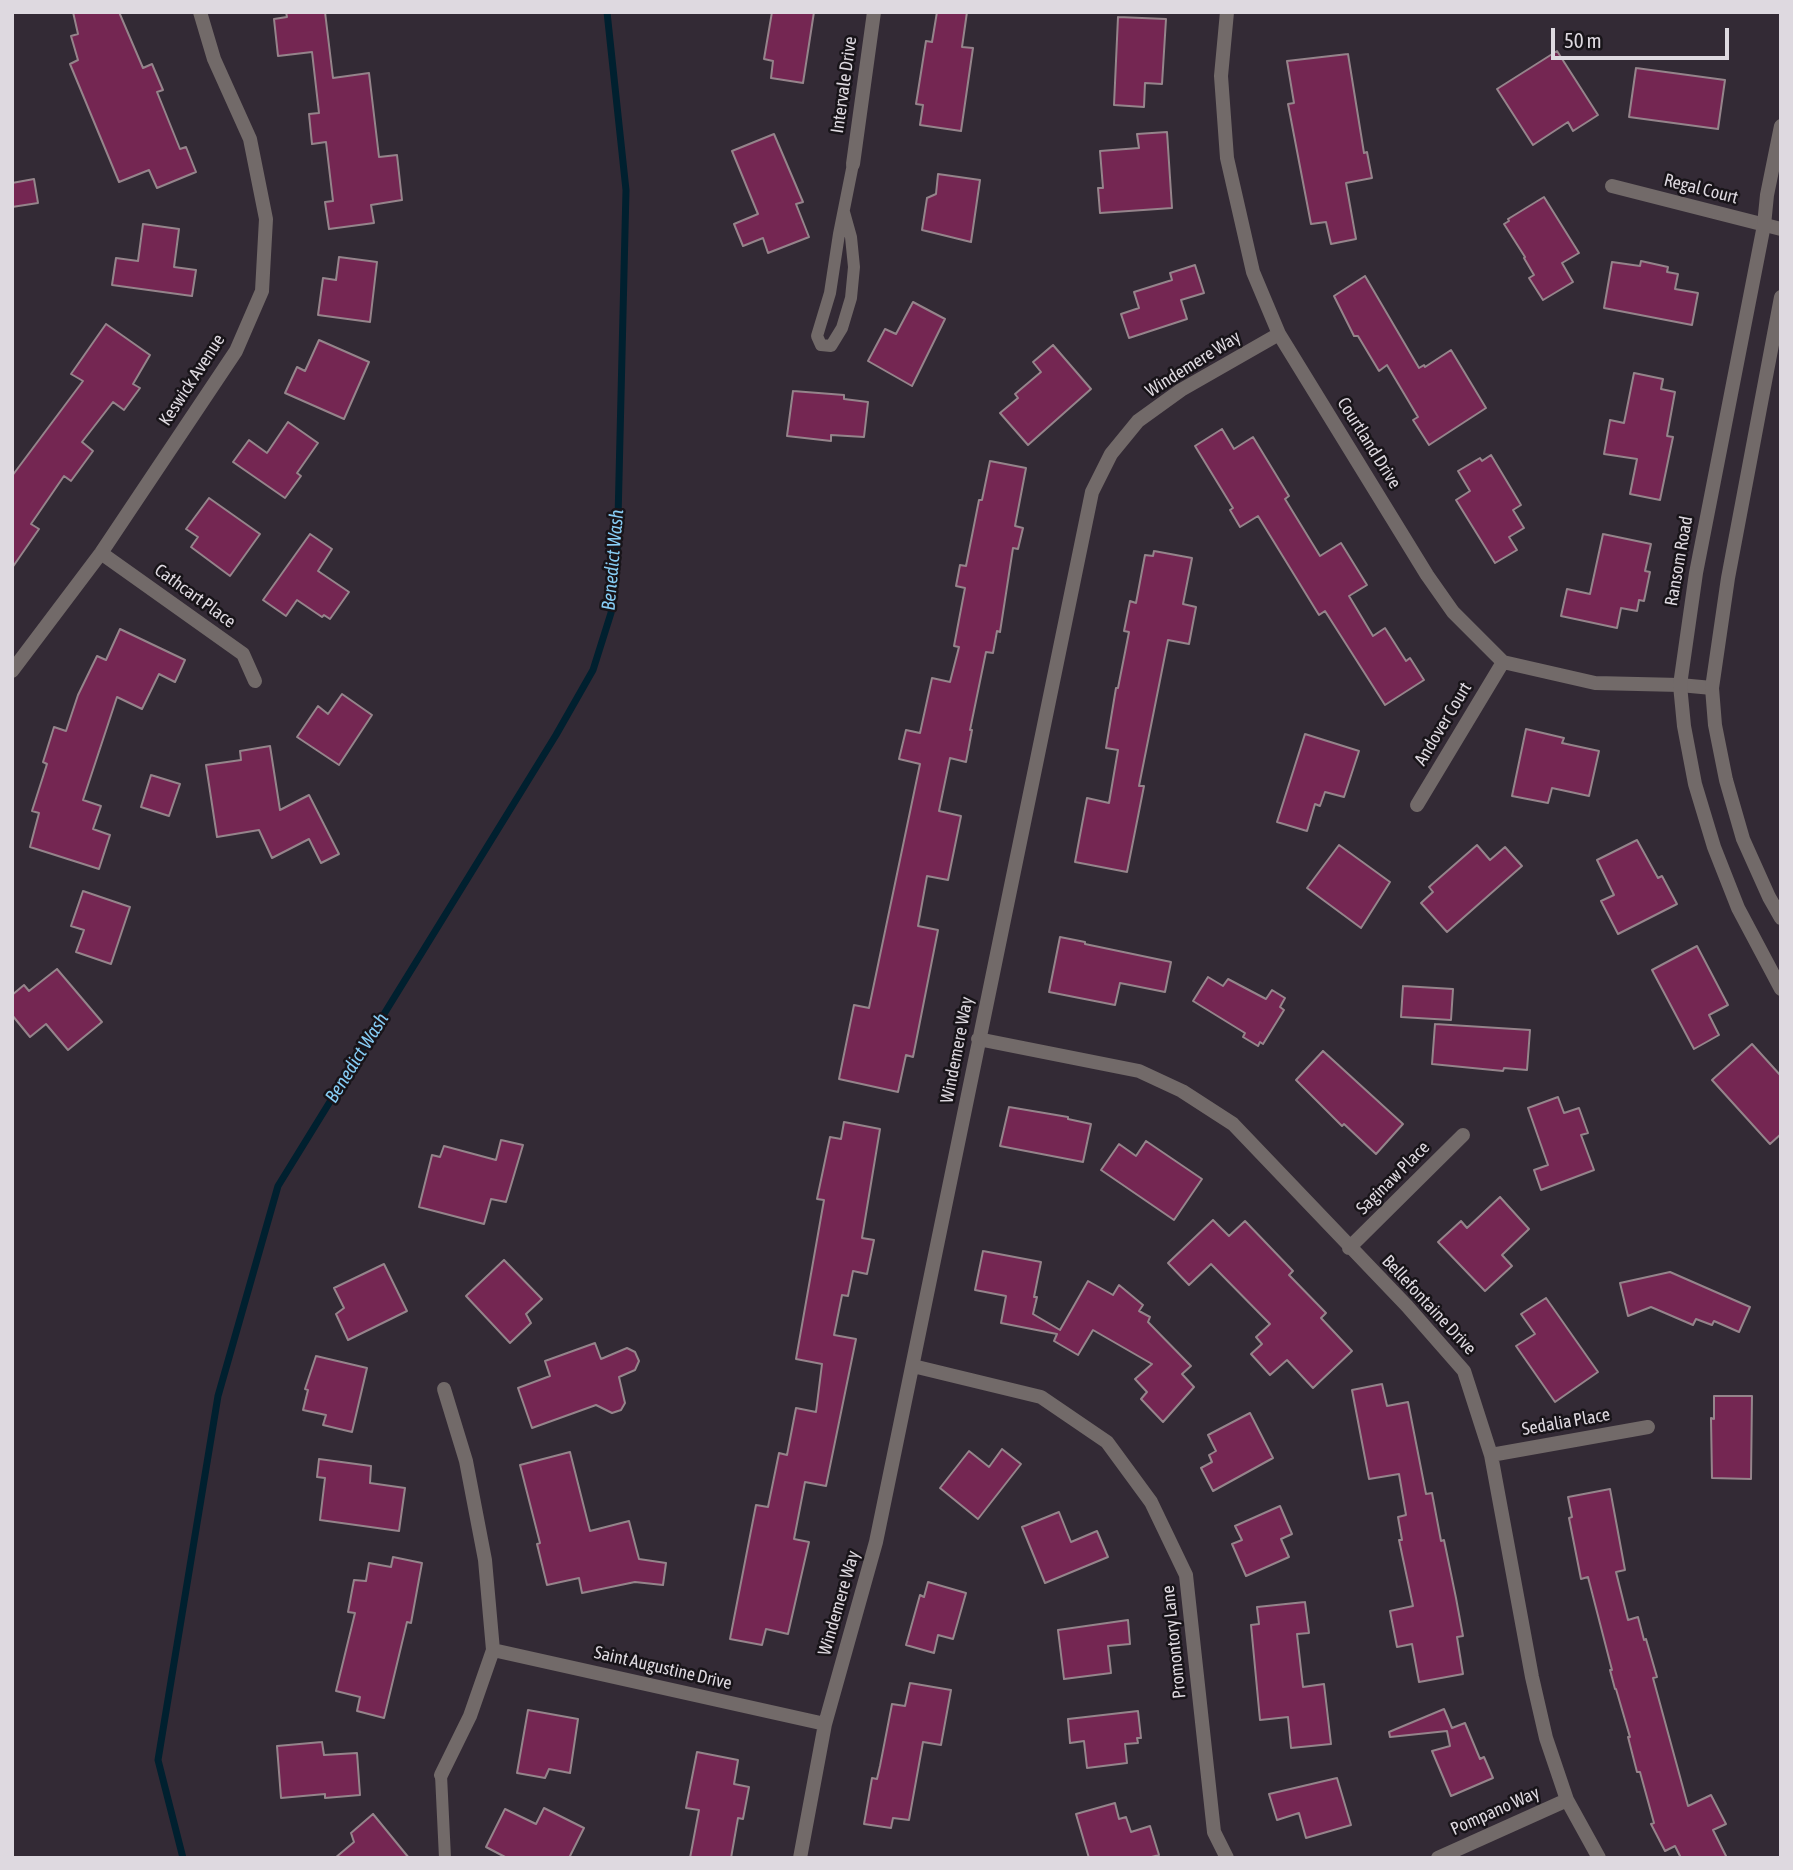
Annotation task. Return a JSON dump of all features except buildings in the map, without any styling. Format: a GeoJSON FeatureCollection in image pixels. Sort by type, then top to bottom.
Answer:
{"type":"FeatureCollection","features":[{"type":"Feature","properties":{"kind":"street","name":"Keswick Avenue"},"geometry":{"type":"LineString","coordinates":[[12,671],[101,553],[236,351],[262,291],[266,219],[250,139],[214,59],[200,12]]}},
{"type":"Feature","properties":{"kind":"street","name":"Intervale Drive"},"geometry":{"type":"LineString","coordinates":[[853,164],[874,12]]}},
{"type":"Feature","properties":{"kind":"street","name":"Courtland Drive"},"geometry":{"type":"LineString","coordinates":[[1227,12],[1221,76],[1227,158],[1253,272],[1279,334],[1427,575],[1453,612],[1503,662]]}},
{"type":"Feature","properties":{"kind":"street","name":"Ransom Road"},"geometry":{"type":"LineString","coordinates":[[1781,126],[1696,573],[1684,645],[1681,685],[1684,726],[1695,784],[1714,847],[1738,908],[1781,989]]}},
{"type":"Feature","properties":{"kind":"street","name":"Regal Court"},"geometry":{"type":"LineString","coordinates":[[1612,186],[1781,229]]}},
{"type":"Feature","properties":{"kind":"street"},"geometry":{"type":"LineString","coordinates":[[1781,297],[1728,578],[1712,688],[1715,725],[1726,780],[1743,839],[1781,918]]}},
{"type":"Feature","properties":{"kind":"street","name":"Windemere Way"},"geometry":{"type":"LineString","coordinates":[[800,1858],[825,1724],[876,1542],[1092,492],[1111,454],[1139,421],[1181,390],[1279,334]]}},
{"type":"Feature","properties":{"kind":"street","name":"Cathcart Place"},"geometry":{"type":"LineString","coordinates":[[101,553],[243,654],[255,681]]}},
{"type":"Feature","properties":{"kind":"street"},"geometry":{"type":"LineString","coordinates":[[1503,662],[1595,682],[1712,688]]}},
{"type":"Feature","properties":{"kind":"street","name":"Andover Court"},"geometry":{"type":"LineString","coordinates":[[1417,805],[1503,662]]}},
{"type":"Feature","properties":{"kind":"street","name":"Bellefontaine Drive"},"geometry":{"type":"LineString","coordinates":[[978,1040],[1139,1071],[1182,1091],[1233,1124],[1407,1306],[1464,1371],[1491,1455],[1546,1738],[1567,1800],[1599,1858]]}},
{"type":"Feature","properties":{"kind":"street","name":"Saginaw Place"},"geometry":{"type":"LineString","coordinates":[[1349,1248],[1463,1135]]}},
{"type":"Feature","properties":{"kind":"street","name":"Promontory Lane"},"geometry":{"type":"LineString","coordinates":[[913,1366],[1041,1397],[1107,1442],[1151,1502],[1186,1575],[1214,1832],[1227,1858]]}},
{"type":"Feature","properties":{"kind":"street"},"geometry":{"type":"LineString","coordinates":[[441,1775],[470,1716],[493,1650],[482,1548],[466,1461],[444,1389]]}},
{"type":"Feature","properties":{"kind":"street","name":"Sedalia Place"},"geometry":{"type":"LineString","coordinates":[[1491,1455],[1648,1427]]}},
{"type":"Feature","properties":{"kind":"street","name":"Saint Augustine Drive"},"geometry":{"type":"LineString","coordinates":[[493,1650],[825,1724]]}},
{"type":"Feature","properties":{"kind":"street","name":"Pompano Way"},"geometry":{"type":"LineString","coordinates":[[1438,1858],[1567,1800]]}},
{"type":"Feature","properties":{"kind":"lane"},"geometry":{"type":"LineString","coordinates":[[844,212],[851,237],[854,267],[851,298],[842,328],[831,346],[821,345],[817,336],[830,293],[844,212],[853,164]]}},
{"type":"Feature","properties":{"kind":"lane"},"geometry":{"type":"LineString","coordinates":[[441,1775],[445,1858]]}},
{"type":"Feature","properties":{"kind":"waterway","name":"Benedict Wash"},"geometry":{"type":"LineString","coordinates":[[183,1858],[158,1760],[218,1396],[278,1186],[556,735],[593,670],[611,613],[617,560],[626,190],[607,12]]}}]}
